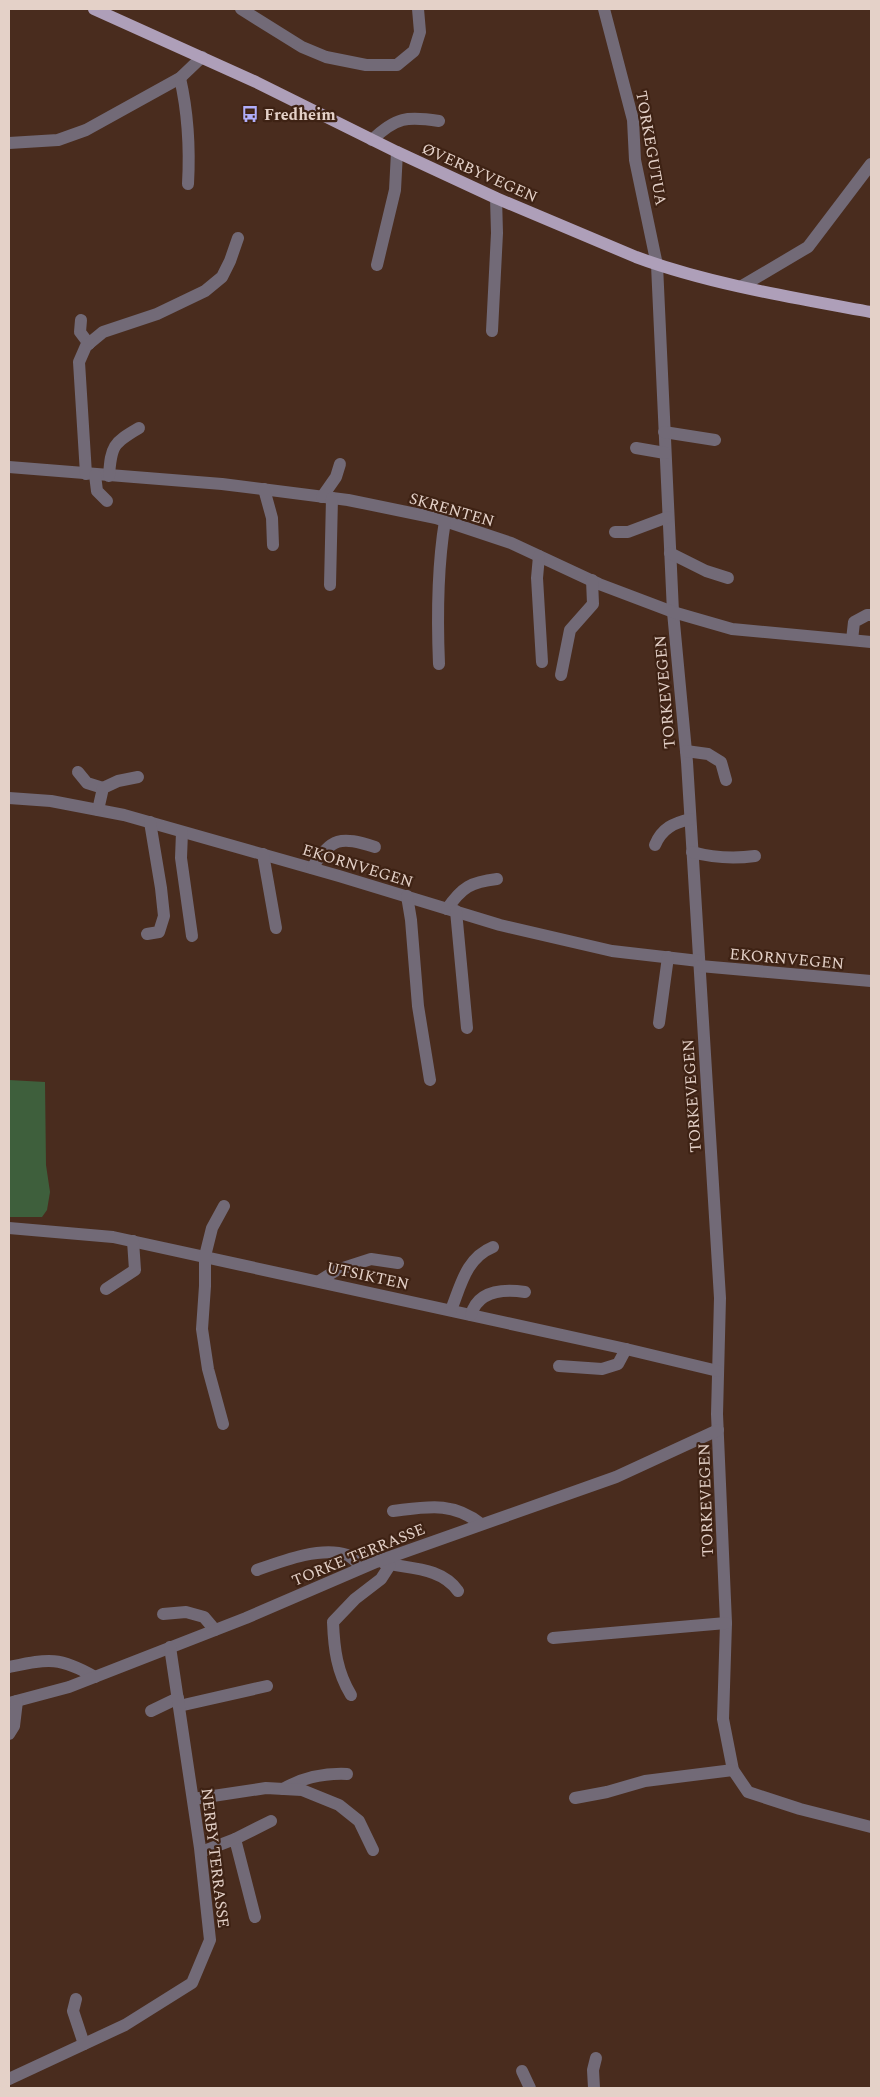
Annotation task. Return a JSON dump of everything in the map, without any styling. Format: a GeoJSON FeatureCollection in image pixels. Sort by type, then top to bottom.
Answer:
{"type":"FeatureCollection","features":[{"type":"Feature","properties":{"kind":"main road","name":"ØVERBYVEGEN"},"geometry":{"type":"LineString","coordinates":[[97,9],[262,85],[372,140],[496,198],[657,265],[742,286],[871,312]]}},
{"type":"Feature","properties":{"kind":"street"},"geometry":{"type":"LineString","coordinates":[[241,9],[302,47],[326,57],[366,65],[397,65],[414,51],[420,32],[418,9]]}},
{"type":"Feature","properties":{"kind":"street","name":"TORKEGUTUA"},"geometry":{"type":"LineString","coordinates":[[604,9],[633,120],[635,160],[657,265]]}},
{"type":"Feature","properties":{"kind":"street"},"geometry":{"type":"LineString","coordinates":[[9,143],[58,140],[86,130],[180,78],[202,57]]}},
{"type":"Feature","properties":{"kind":"street"},"geometry":{"type":"LineString","coordinates":[[180,78],[186,105],[190,155],[188,184]]}},
{"type":"Feature","properties":{"kind":"street"},"geometry":{"type":"LineString","coordinates":[[372,140],[389,124],[416,117],[439,121]]}},
{"type":"Feature","properties":{"kind":"street"},"geometry":{"type":"LineString","coordinates":[[378,265],[396,190],[397,152]]}},
{"type":"Feature","properties":{"kind":"street"},"geometry":{"type":"LineString","coordinates":[[742,286],[808,247],[871,164]]}},
{"type":"Feature","properties":{"kind":"street"},"geometry":{"type":"LineString","coordinates":[[492,331],[497,233],[496,198]]}},
{"type":"Feature","properties":{"kind":"street"},"geometry":{"type":"LineString","coordinates":[[107,501],[97,491],[91,474],[80,403],[79,362],[89,344],[103,332],[157,314],[205,291],[222,277],[238,238]]}},
{"type":"Feature","properties":{"kind":"street","name":"TORKEVEGEN"},"geometry":{"type":"LineString","coordinates":[[657,265],[672,612],[686,751],[720,1298],[718,1430],[726,1623],[723,1719],[733,1770],[748,1792],[800,1809],[871,1827]]}},
{"type":"Feature","properties":{"kind":"street"},"geometry":{"type":"LineString","coordinates":[[81,320],[80,332],[89,344]]}},
{"type":"Feature","properties":{"kind":"street"},"geometry":{"type":"LineString","coordinates":[[109,476],[110,453],[120,440],[139,428]]}},
{"type":"Feature","properties":{"kind":"street"},"geometry":{"type":"LineString","coordinates":[[664,432],[715,440]]}},
{"type":"Feature","properties":{"kind":"street"},"geometry":{"type":"LineString","coordinates":[[636,448],[665,453]]}},
{"type":"Feature","properties":{"kind":"street"},"geometry":{"type":"LineString","coordinates":[[330,585],[327,497],[340,464]]}},
{"type":"Feature","properties":{"kind":"street","name":"SKRENTEN"},"geometry":{"type":"LineString","coordinates":[[9,467],[264,489],[348,500],[445,521],[511,543],[592,580],[672,612],[732,629],[871,642]]}},
{"type":"Feature","properties":{"kind":"street"},"geometry":{"type":"LineString","coordinates":[[264,489],[272,518],[273,545]]}},
{"type":"Feature","properties":{"kind":"street"},"geometry":{"type":"LineString","coordinates":[[615,532],[628,532],[668,517]]}},
{"type":"Feature","properties":{"kind":"street"},"geometry":{"type":"LineString","coordinates":[[439,664],[440,549],[445,521]]}},
{"type":"Feature","properties":{"kind":"street"},"geometry":{"type":"LineString","coordinates":[[670,553],[706,571],[728,578]]}},
{"type":"Feature","properties":{"kind":"street"},"geometry":{"type":"LineString","coordinates":[[539,556],[537,578],[542,662]]}},
{"type":"Feature","properties":{"kind":"street"},"geometry":{"type":"LineString","coordinates":[[561,675],[570,630],[593,604],[592,580]]}},
{"type":"Feature","properties":{"kind":"street"},"geometry":{"type":"LineString","coordinates":[[852,640],[854,622],[867,615],[871,615]]}},
{"type":"Feature","properties":{"kind":"street"},"geometry":{"type":"LineString","coordinates":[[686,751],[708,754],[721,762],[726,780]]}},
{"type":"Feature","properties":{"kind":"street"},"geometry":{"type":"LineString","coordinates":[[78,772],[87,783],[103,788],[118,781],[138,778]]}},
{"type":"Feature","properties":{"kind":"street"},"geometry":{"type":"LineString","coordinates":[[98,810],[103,788]]}},
{"type":"Feature","properties":{"kind":"street","name":"EKORNVEGEN"},"geometry":{"type":"LineString","coordinates":[[9,798],[51,801],[150,822],[312,868],[500,925],[612,951],[668,957],[699,964],[871,981]]}},
{"type":"Feature","properties":{"kind":"street"},"geometry":{"type":"LineString","coordinates":[[655,845],[658,837],[674,823],[690,818]]}},
{"type":"Feature","properties":{"kind":"street"},"geometry":{"type":"LineString","coordinates":[[147,934],[159,932],[164,916],[162,888],[150,822]]}},
{"type":"Feature","properties":{"kind":"street"},"geometry":{"type":"LineString","coordinates":[[182,832],[182,858],[192,936]]}},
{"type":"Feature","properties":{"kind":"street"},"geometry":{"type":"LineString","coordinates":[[312,868],[324,849],[338,840],[358,842],[375,847]]}},
{"type":"Feature","properties":{"kind":"street"},"geometry":{"type":"LineString","coordinates":[[692,852],[709,857],[730,859],[755,856]]}},
{"type":"Feature","properties":{"kind":"street"},"geometry":{"type":"LineString","coordinates":[[263,854],[276,928]]}},
{"type":"Feature","properties":{"kind":"street"},"geometry":{"type":"LineString","coordinates":[[467,1028],[452,910],[458,893],[479,881],[497,879]]}},
{"type":"Feature","properties":{"kind":"street"},"geometry":{"type":"LineString","coordinates":[[407,896],[411,920],[418,1006],[430,1080]]}},
{"type":"Feature","properties":{"kind":"street"},"geometry":{"type":"LineString","coordinates":[[658,1023],[668,957]]}},
{"type":"Feature","properties":{"kind":"street"},"geometry":{"type":"LineString","coordinates":[[222,1424],[208,1369],[202,1330],[205,1256],[212,1228],[224,1206]]}},
{"type":"Feature","properties":{"kind":"street","name":"UTSIKTEN"},"geometry":{"type":"LineString","coordinates":[[9,1228],[113,1236],[718,1371]]}},
{"type":"Feature","properties":{"kind":"street"},"geometry":{"type":"LineString","coordinates":[[106,1289],[135,1270],[133,1241]]}},
{"type":"Feature","properties":{"kind":"street"},"geometry":{"type":"LineString","coordinates":[[451,1310],[464,1275],[482,1252],[493,1247]]}},
{"type":"Feature","properties":{"kind":"street"},"geometry":{"type":"LineString","coordinates":[[319,1281],[337,1270],[371,1259],[398,1262]]}},
{"type":"Feature","properties":{"kind":"street"},"geometry":{"type":"LineString","coordinates":[[471,1315],[474,1305],[482,1298],[497,1291],[512,1290],[525,1292]]}},
{"type":"Feature","properties":{"kind":"street"},"geometry":{"type":"LineString","coordinates":[[559,1366],[602,1370],[618,1364],[626,1349]]}},
{"type":"Feature","properties":{"kind":"street","name":"TORKE TERRASSE"},"geometry":{"type":"LineString","coordinates":[[13,1702],[69,1687],[215,1630],[376,1562],[616,1477],[718,1430]]}},
{"type":"Feature","properties":{"kind":"street"},"geometry":{"type":"LineString","coordinates":[[393,1511],[449,1508],[468,1514],[481,1524]]}},
{"type":"Feature","properties":{"kind":"street"},"geometry":{"type":"LineString","coordinates":[[257,1570],[289,1559],[321,1552],[348,1555],[363,1567]]}},
{"type":"Feature","properties":{"kind":"street"},"geometry":{"type":"LineString","coordinates":[[376,1562],[437,1573],[451,1581],[458,1591]]}},
{"type":"Feature","properties":{"kind":"street"},"geometry":{"type":"LineString","coordinates":[[351,1695],[342,1680],[334,1650],[333,1622],[355,1599],[381,1579],[390,1564]]}},
{"type":"Feature","properties":{"kind":"street"},"geometry":{"type":"LineString","coordinates":[[163,1614],[186,1612],[204,1617],[215,1630]]}},
{"type":"Feature","properties":{"kind":"street"},"geometry":{"type":"LineString","coordinates":[[553,1638],[726,1623]]}},
{"type":"Feature","properties":{"kind":"street","name":"NERBY TERRASSE"},"geometry":{"type":"LineString","coordinates":[[9,2079],[126,2025],[192,1983],[210,1940],[201,1852],[170,1647]]}},
{"type":"Feature","properties":{"kind":"street"},"geometry":{"type":"LineString","coordinates":[[9,1667],[48,1659],[74,1665],[94,1677]]}},
{"type":"Feature","properties":{"kind":"street"},"geometry":{"type":"LineString","coordinates":[[151,1711],[178,1702],[267,1686]]}},
{"type":"Feature","properties":{"kind":"street"},"geometry":{"type":"LineString","coordinates":[[9,1734],[14,1726],[13,1702]]}},
{"type":"Feature","properties":{"kind":"street"},"geometry":{"type":"LineString","coordinates":[[576,1798],[646,1781],[733,1770]]}},
{"type":"Feature","properties":{"kind":"street"},"geometry":{"type":"LineString","coordinates":[[283,1789],[295,1782],[324,1774],[347,1774]]}},
{"type":"Feature","properties":{"kind":"street"},"geometry":{"type":"LineString","coordinates":[[193,1799],[266,1788],[302,1790],[339,1806],[359,1821],[373,1850]]}},
{"type":"Feature","properties":{"kind":"street"},"geometry":{"type":"LineString","coordinates":[[201,1852],[271,1821]]}},
{"type":"Feature","properties":{"kind":"street"},"geometry":{"type":"LineString","coordinates":[[235,1838],[254,1917]]}},
{"type":"Feature","properties":{"kind":"street"},"geometry":{"type":"LineString","coordinates":[[76,1999],[73,2011],[84,2044]]}},
{"type":"Feature","properties":{"kind":"street"},"geometry":{"type":"LineString","coordinates":[[594,2088],[593,2070],[596,2058]]}},
{"type":"Feature","properties":{"kind":"street"},"geometry":{"type":"LineString","coordinates":[[522,2071],[530,2088]]}},
{"type":"Feature","properties":{"kind":"green space"},"geometry":{"type":"Polygon","coordinates":[[[9,1080],[45,1082],[46,1165],[50,1192],[47,1210],[42,1217],[9,1217],[9,1080]]]}},
{"type":"Feature","properties":{"kind":"place","name":"Fredheim"},"geometry":{"type":"Point","coordinates":[250,114]}}]}
